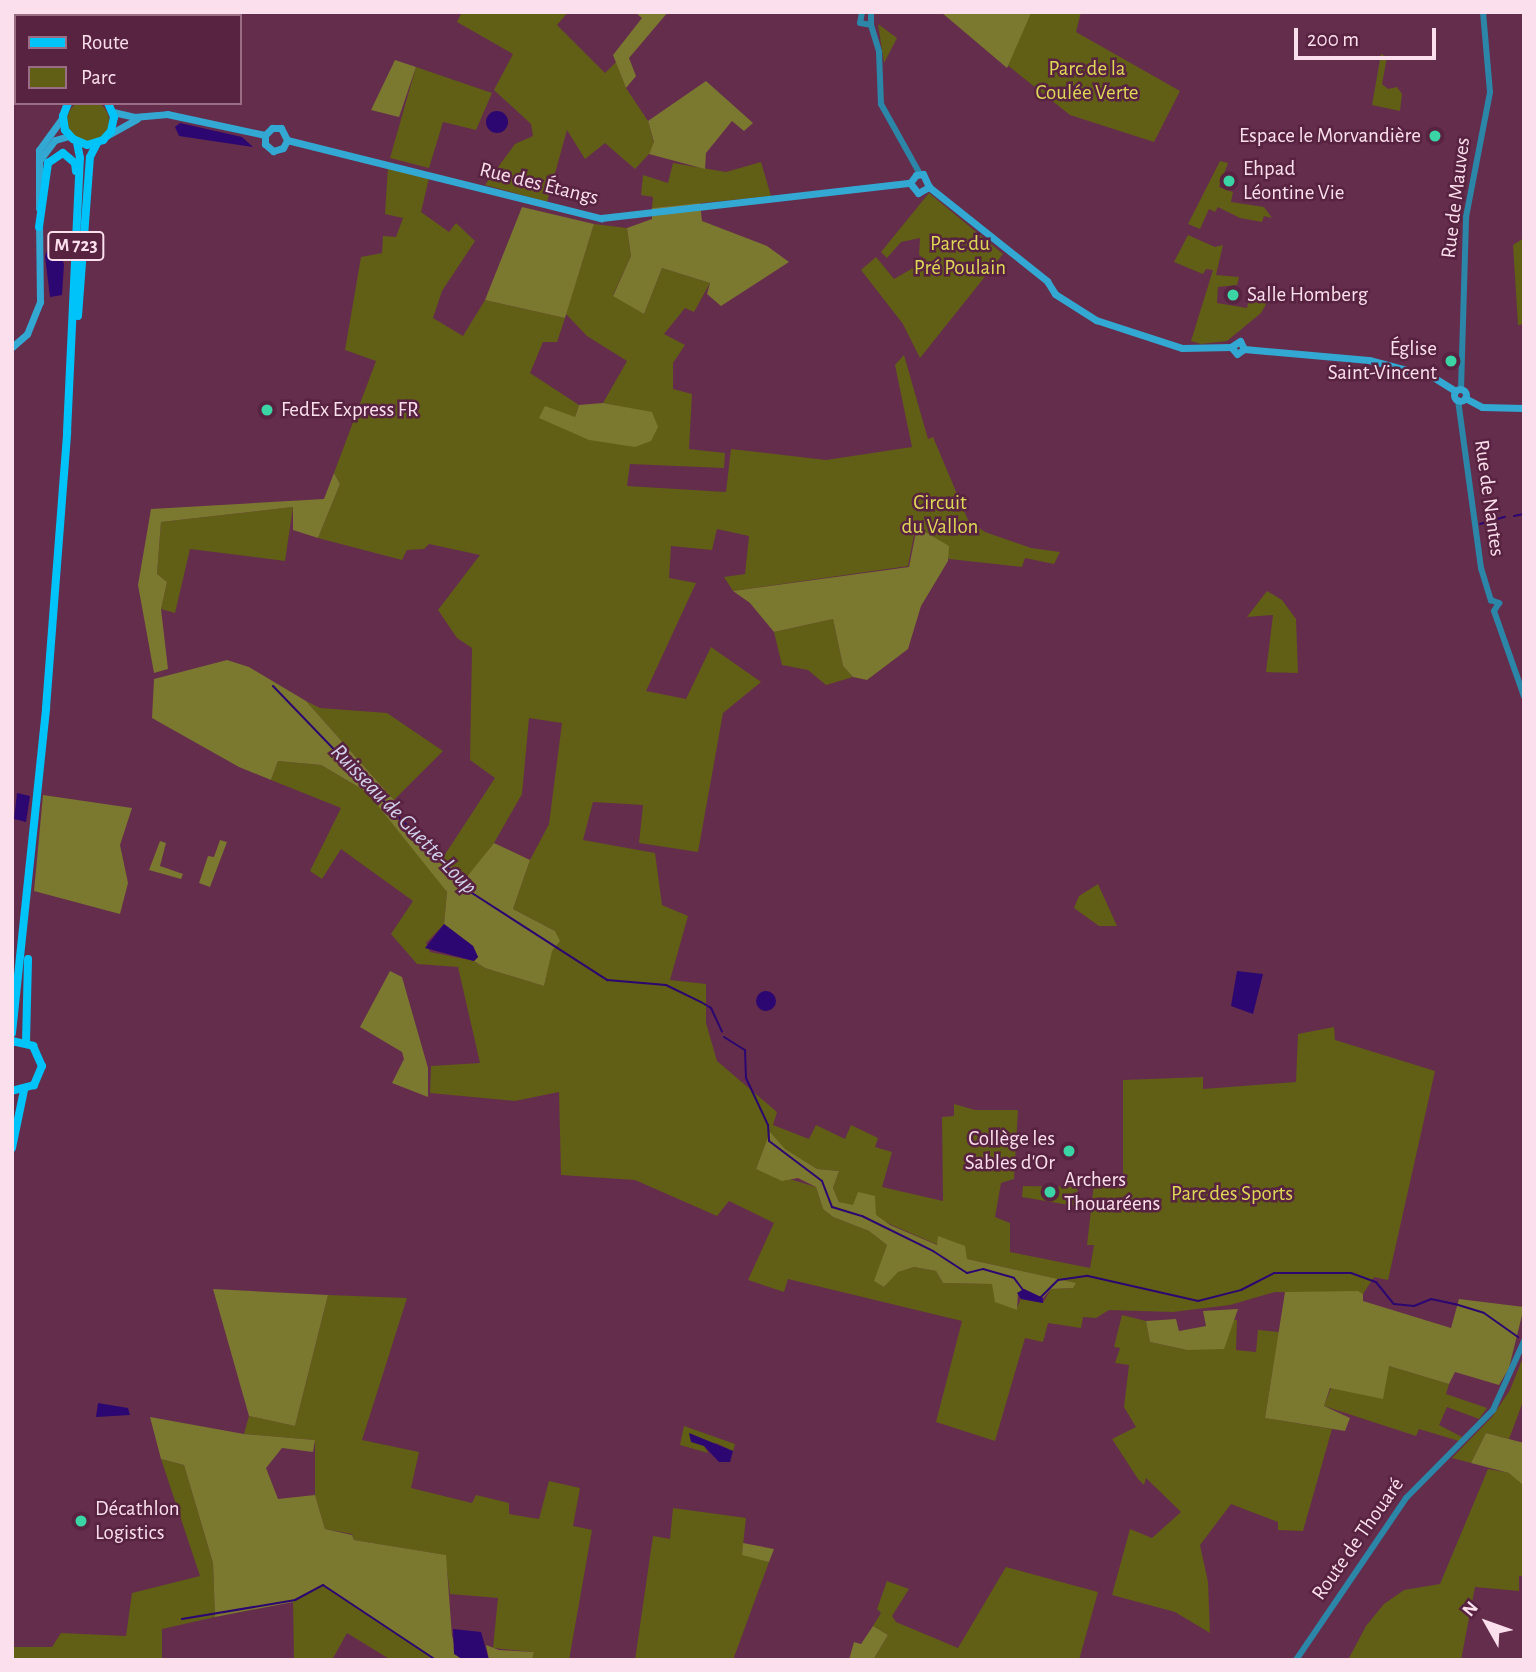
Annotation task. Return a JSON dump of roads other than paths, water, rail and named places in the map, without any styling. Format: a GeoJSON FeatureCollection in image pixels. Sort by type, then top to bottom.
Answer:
{"type":"FeatureCollection","features":[{"type":"Feature","properties":{"kind":"main road"},"geometry":{"type":"LineString","coordinates":[[12,347],[27,334],[40,302],[38,150],[63,116],[67,105]]}},
{"type":"Feature","properties":{"kind":"main road"},"geometry":{"type":"LineString","coordinates":[[108,135],[113,113],[109,105]]}},
{"type":"Feature","properties":{"kind":"main road"},"geometry":{"type":"LineString","coordinates":[[113,113],[144,117],[167,114],[265,135]]}},
{"type":"Feature","properties":{"kind":"main road"},"geometry":{"type":"LineString","coordinates":[[63,116],[73,139]]}},
{"type":"Feature","properties":{"kind":"main road"},"geometry":{"type":"LineString","coordinates":[[39,161],[55,140],[73,139],[97,143],[144,117]]}},
{"type":"Feature","properties":{"kind":"main road"},"geometry":{"type":"LineString","coordinates":[[272,128],[281,128],[287,140],[283,148],[273,151],[265,144],[265,135],[272,128]]}},
{"type":"Feature","properties":{"kind":"main road","name":"M 723"},"geometry":{"type":"LineString","coordinates":[[73,139],[77,225],[73,350]]}},
{"type":"Feature","properties":{"kind":"main road","name":"Rue des Étangs"},"geometry":{"type":"LineString","coordinates":[[287,140],[601,218],[910,183],[918,193],[929,187]]}},
{"type":"Feature","properties":{"kind":"main road","name":"M 723"},"geometry":{"type":"LineString","coordinates":[[12,1033],[32,861],[90,157],[97,143]]}},
{"type":"Feature","properties":{"kind":"main road"},"geometry":{"type":"LineString","coordinates":[[39,227],[44,171],[50,160],[63,153],[76,166],[77,225]]}},
{"type":"Feature","properties":{"kind":"main road"},"geometry":{"type":"LineString","coordinates":[[910,183],[920,174],[927,176],[929,187],[1047,281],[1055,294],[1096,320],[1182,348],[1231,347],[1240,341],[1244,349],[1369,360],[1436,379],[1458,390],[1461,399],[1482,407],[1524,408]]}},
{"type":"Feature","properties":{"kind":"main road","name":"M 723"},"geometry":{"type":"LineString","coordinates":[[26,1042],[32,861]]}},
{"type":"Feature","properties":{"kind":"main road"},"geometry":{"type":"LineString","coordinates":[[12,1041],[26,1042],[38,1052],[42,1066],[38,1079],[24,1090],[12,1091]]}},
{"type":"Feature","properties":{"kind":"main road"},"geometry":{"type":"LineString","coordinates":[[12,1148],[24,1090]]}},
{"type":"Feature","properties":{"kind":"street"},"geometry":{"type":"LineString","coordinates":[[862,12],[860,23],[870,25]]}},
{"type":"Feature","properties":{"kind":"street"},"geometry":{"type":"LineString","coordinates":[[871,12],[870,25],[879,52],[881,103],[920,174]]}},
{"type":"Feature","properties":{"kind":"street","name":"Rue de Mauves"},"geometry":{"type":"LineString","coordinates":[[1458,390],[1466,217],[1490,92],[1483,12]]}},
{"type":"Feature","properties":{"kind":"street","name":"Rue de Nantes"},"geometry":{"type":"LineString","coordinates":[[1461,399],[1481,568],[1491,600],[1487,607],[1495,614],[1524,696]]}},
{"type":"Feature","properties":{"kind":"street","name":"Route de Thouaré"},"geometry":{"type":"LineString","coordinates":[[1296,1660],[1406,1498],[1493,1410],[1524,1341]]}},
{"type":"Feature","properties":{"kind":"waterway"},"geometry":{"type":"LineString","coordinates":[[1514,516],[1524,514]]}},
{"type":"Feature","properties":{"kind":"waterway"},"geometry":{"type":"LineString","coordinates":[[1480,524],[1505,517]]}},
{"type":"Feature","properties":{"kind":"waterway","name":"Ruisseau de Guette-Loup"},"geometry":{"type":"LineString","coordinates":[[273,686],[472,893],[607,980],[666,985],[701,1002],[711,1008],[722,1032]]}},
{"type":"Feature","properties":{"kind":"waterway","name":"Ruisseau de Guette-Loup"},"geometry":{"type":"LineString","coordinates":[[724,1037],[745,1050],[746,1078],[768,1125],[769,1141],[822,1181],[832,1207],[862,1216],[933,1251],[967,1273],[983,1269],[1014,1278],[1023,1290]]}},
{"type":"Feature","properties":{"kind":"waterway","name":"Ruisseau de Guette-Loup"},"geometry":{"type":"LineString","coordinates":[[1041,1297],[1058,1280],[1088,1276],[1198,1301],[1241,1290],[1274,1273],[1351,1273],[1376,1282],[1394,1304],[1414,1306],[1431,1299],[1455,1304],[1484,1313],[1518,1337]]}},
{"type":"Feature","properties":{"kind":"waterway"},"geometry":{"type":"LineString","coordinates":[[182,1619],[295,1600],[323,1585],[436,1660]]}},
{"type":"Feature","properties":{"kind":"place","name":"Espace le Morvandière"},"geometry":{"type":"Point","coordinates":[1435,136]}},
{"type":"Feature","properties":{"kind":"place","name":"Ehpad Léontine Vie"},"geometry":{"type":"Point","coordinates":[1229,181]}},
{"type":"Feature","properties":{"kind":"place","name":"Salle Homberg"},"geometry":{"type":"Point","coordinates":[1233,295]}},
{"type":"Feature","properties":{"kind":"place","name":"Église Saint-Vincent"},"geometry":{"type":"Point","coordinates":[1451,361]}},
{"type":"Feature","properties":{"kind":"place","name":"FedEx Express FR"},"geometry":{"type":"Point","coordinates":[267,410]}},
{"type":"Feature","properties":{"kind":"place","name":"Collège les Sables d'Or"},"geometry":{"type":"Point","coordinates":[1069,1151]}},
{"type":"Feature","properties":{"kind":"place","name":"Archers Thouaréens"},"geometry":{"type":"Point","coordinates":[1050,1192]}},
{"type":"Feature","properties":{"kind":"place","name":"Décathlon Logistics"},"geometry":{"type":"Point","coordinates":[81,1521]}},
{"type":"Feature","properties":{"kind":"park label","name":"Parc de la Coulée Verte"},"geometry":{"type":"Point","coordinates":[1087,81]}},
{"type":"Feature","properties":{"kind":"park label","name":"Parc du Pré Poulain"},"geometry":{"type":"Point","coordinates":[960,256]}},
{"type":"Feature","properties":{"kind":"park label","name":"Circuit du Vallon"},"geometry":{"type":"Point","coordinates":[940,515]}},
{"type":"Feature","properties":{"kind":"park label","name":"Parc des Sports"},"geometry":{"type":"Point","coordinates":[1232,1194]}}]}
